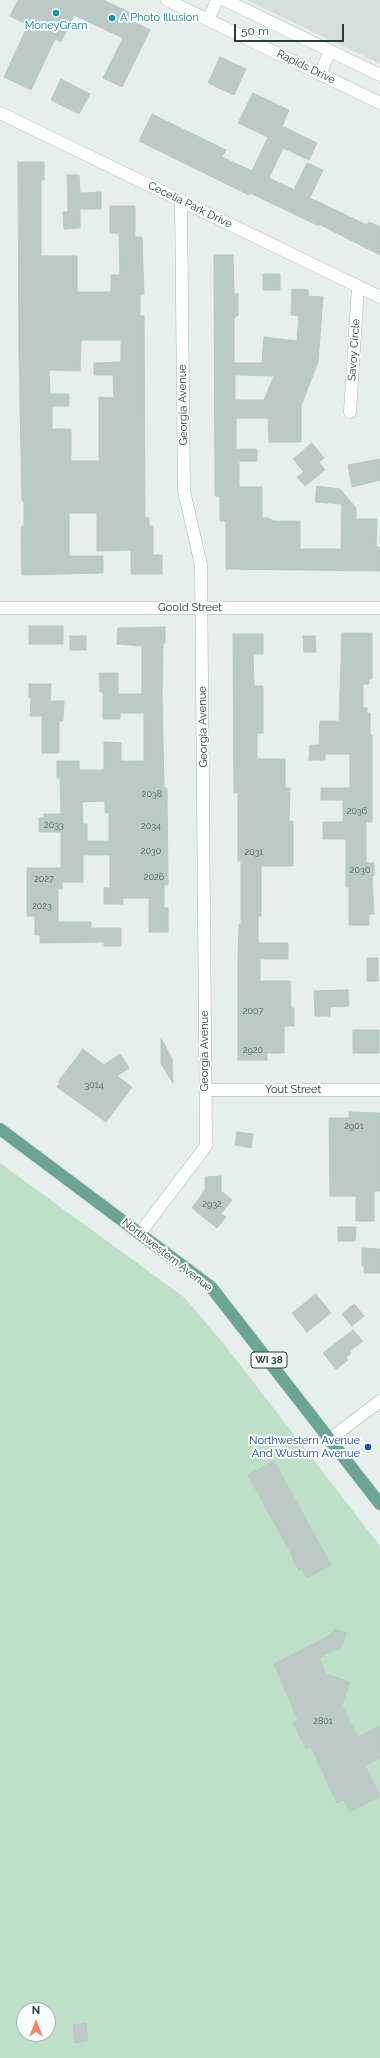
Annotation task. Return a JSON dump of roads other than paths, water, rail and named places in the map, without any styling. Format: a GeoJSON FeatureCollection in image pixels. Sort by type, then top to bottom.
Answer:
{"type":"FeatureCollection","features":[{"type":"Feature","properties":{"kind":"main road","name":"Northwestern Avenue"},"geometry":{"type":"LineString","coordinates":[[0,1129],[212,1287],[380,1504]]}},
{"type":"Feature","properties":{"kind":"street","name":"Rapids Drive"},"geometry":{"type":"LineString","coordinates":[[167,0],[380,103]]}},
{"type":"Feature","properties":{"kind":"street"},"geometry":{"type":"LineString","coordinates":[[208,20],[217,0]]}},
{"type":"Feature","properties":{"kind":"street"},"geometry":{"type":"LineString","coordinates":[[225,0],[380,75]]}},
{"type":"Feature","properties":{"kind":"street"},"geometry":{"type":"LineString","coordinates":[[320,74],[330,51]]}},
{"type":"Feature","properties":{"kind":"street","name":"Cecelia Park Drive"},"geometry":{"type":"LineString","coordinates":[[0,113],[380,297]]}},
{"type":"Feature","properties":{"kind":"street","name":"Georgia Avenue"},"geometry":{"type":"LineString","coordinates":[[140,1233],[206,1146],[201,565],[184,491],[181,200]]}},
{"type":"Feature","properties":{"kind":"street","name":"Savoy Circle"},"geometry":{"type":"LineString","coordinates":[[350,412],[358,287]]}},
{"type":"Feature","properties":{"kind":"street","name":"Goold Street"},"geometry":{"type":"LineString","coordinates":[[0,608],[380,608]]}},
{"type":"Feature","properties":{"kind":"street","name":"Yout Street"},"geometry":{"type":"LineString","coordinates":[[206,1090],[380,1090]]}},
{"type":"Feature","properties":{"kind":"street"},"geometry":{"type":"LineString","coordinates":[[330,1439],[380,1401]]}},
{"type":"Feature","properties":{"kind":"place","name":"MoneyGram"},"geometry":{"type":"Point","coordinates":[56,13]}},
{"type":"Feature","properties":{"kind":"place","name":"A Photo Illusion"},"geometry":{"type":"Point","coordinates":[112,18]}},
{"type":"Feature","properties":{"kind":"place","name":"Northwestern Avenue And Wustum Avenue"},"geometry":{"type":"Point","coordinates":[368,1447]}}]}
